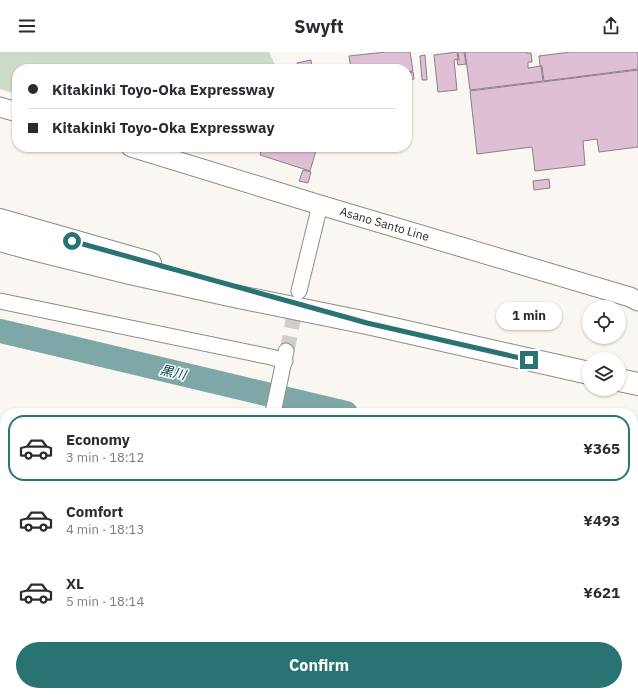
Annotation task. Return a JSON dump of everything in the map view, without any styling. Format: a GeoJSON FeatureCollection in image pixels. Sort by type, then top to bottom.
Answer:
{"type":"FeatureCollection","features":[{"type":"Feature","properties":{"kind":"highway"},"geometry":{"type":"LineString","coordinates":[[0,220],[367,323]]}},
{"type":"Feature","properties":{"kind":"highway"},"geometry":{"type":"LineString","coordinates":[[0,240],[130,273],[367,323],[582,371]]}},
{"type":"Feature","properties":{"kind":"highway"},"geometry":{"type":"LineString","coordinates":[[626,381],[638,384]]}},
{"type":"Feature","properties":{"kind":"main road"},"geometry":{"type":"LineString","coordinates":[[0,107],[12,111]]}},
{"type":"Feature","properties":{"kind":"main road","name":"Asano Santo Line"},"geometry":{"type":"LineString","coordinates":[[147,152],[630,297],[638,301]]}},
{"type":"Feature","properties":{"kind":"street"},"geometry":{"type":"LineString","coordinates":[[299,291],[320,205]]}},
{"type":"Feature","properties":{"kind":"street"},"geometry":{"type":"LineString","coordinates":[[0,300],[271,357],[286,356],[274,408]]}},
{"type":"Feature","properties":{"kind":"green space"},"geometry":{"type":"Polygon","coordinates":[[[0,52],[269,52],[275,64],[12,64],[12,93],[0,89],[0,52]]]}},
{"type":"Feature","properties":{"kind":"building"},"geometry":{"type":"Polygon","coordinates":[[[386,52],[410,52],[412,64],[350,64],[349,56],[386,52]]]}},
{"type":"Feature","properties":{"kind":"building"},"geometry":{"type":"Polygon","coordinates":[[[457,52],[458,59],[454,60],[457,90],[438,92],[434,55],[457,52]]]}},
{"type":"Feature","properties":{"kind":"building"},"geometry":{"type":"Polygon","coordinates":[[[458,52],[464,52],[466,64],[458,65],[458,52]]]}},
{"type":"Feature","properties":{"kind":"building"},"geometry":{"type":"Polygon","coordinates":[[[465,52],[531,53],[532,62],[528,62],[528,68],[541,66],[543,81],[470,90],[465,52]]]}},
{"type":"Feature","properties":{"kind":"building"},"geometry":{"type":"Polygon","coordinates":[[[571,52],[638,52],[638,69],[544,81],[539,56],[571,52]]]}},
{"type":"Feature","properties":{"kind":"building"},"geometry":{"type":"Polygon","coordinates":[[[425,55],[427,80],[422,80],[420,56],[425,55]]]}},
{"type":"Feature","properties":{"kind":"building"},"geometry":{"type":"Polygon","coordinates":[[[311,60],[311,64],[297,64],[311,60]]]}},
{"type":"Feature","properties":{"kind":"building"},"geometry":{"type":"Polygon","coordinates":[[[638,70],[638,147],[599,152],[597,139],[583,141],[585,165],[535,171],[532,147],[477,154],[470,91],[638,70]]]}},
{"type":"Feature","properties":{"kind":"building"},"geometry":{"type":"Polygon","coordinates":[[[413,72],[414,79],[412,79],[413,72]]]}},
{"type":"Feature","properties":{"kind":"building"},"geometry":{"type":"Polygon","coordinates":[[[261,152],[316,152],[310,171],[260,155],[261,152]]]}},
{"type":"Feature","properties":{"kind":"building"},"geometry":{"type":"Polygon","coordinates":[[[303,170],[311,172],[308,183],[299,181],[303,170]]]}},
{"type":"Feature","properties":{"kind":"building"},"geometry":{"type":"Polygon","coordinates":[[[549,179],[550,188],[534,190],[533,181],[549,179]]]}},
{"type":"Feature","properties":{"kind":"waterway","name":"黒川"},"geometry":{"type":"LineString","coordinates":[[0,331],[325,408]]}},
{"type":"Feature","properties":{"kind":"tunnel"},"geometry":{"type":"LineString","coordinates":[[287,351],[297,300]]}},
{"type":"Feature","properties":{"kind":"route"},"geometry":{"type":"LineString","coordinates":[[72,241],[367,323],[529,360]]}}]}
